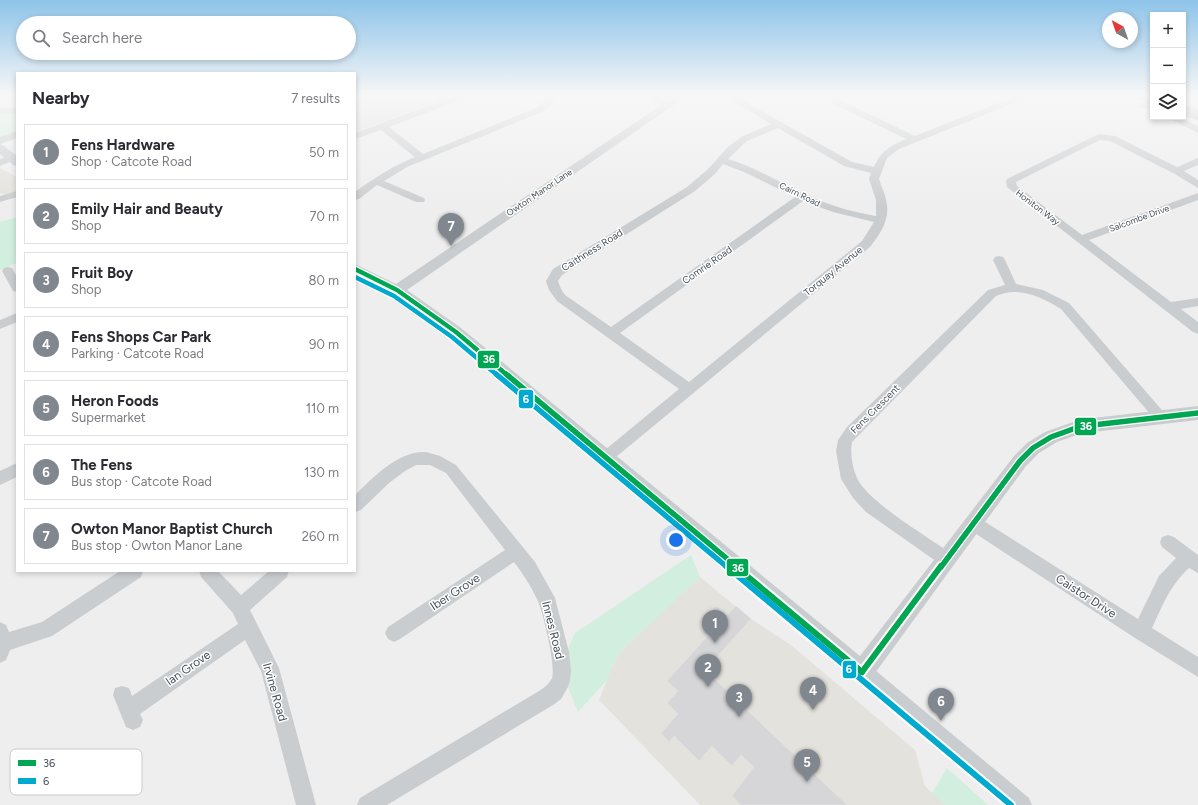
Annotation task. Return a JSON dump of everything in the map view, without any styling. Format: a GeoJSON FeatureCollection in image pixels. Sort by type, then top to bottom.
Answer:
{"type":"FeatureCollection","features":[{"type":"Feature","properties":{"kind":"street"},"geometry":{"type":"LineString","coordinates":[[390,133],[421,157]]}},
{"type":"Feature","properties":{"kind":"street"},"geometry":{"type":"LineString","coordinates":[[356,196],[376,181],[403,165],[482,133]]}},
{"type":"Feature","properties":{"kind":"street","name":"Owton Manor Lane"},"geometry":{"type":"LineString","coordinates":[[397,290],[628,133]]}},
{"type":"Feature","properties":{"kind":"street","name":"Caithness Road"},"geometry":{"type":"LineString","coordinates":[[689,389],[558,295],[552,281],[557,272],[691,189],[703,180],[730,150],[744,139],[759,133]]}},
{"type":"Feature","properties":{"kind":"street"},"geometry":{"type":"LineString","coordinates":[[794,133],[848,164],[876,171]]}},
{"type":"Feature","properties":{"kind":"street"},"geometry":{"type":"LineString","coordinates":[[900,133],[915,140]]}},
{"type":"Feature","properties":{"kind":"street"},"geometry":{"type":"LineString","coordinates":[[881,220],[882,209],[874,179],[883,157],[890,151],[933,133]]}},
{"type":"Feature","properties":{"kind":"street"},"geometry":{"type":"LineString","coordinates":[[0,141],[16,134]]}},
{"type":"Feature","properties":{"kind":"street","name":"Honiton Way"},"geometry":{"type":"LineString","coordinates":[[1198,185],[1177,171],[1112,138],[1099,137],[1011,181],[1012,187],[1198,329]]}},
{"type":"Feature","properties":{"kind":"street"},"geometry":{"type":"LineString","coordinates":[[0,148],[14,160]]}},
{"type":"Feature","properties":{"kind":"street"},"geometry":{"type":"LineString","coordinates":[[0,163],[14,160]]}},
{"type":"Feature","properties":{"kind":"street","name":"Cairn Road"},"geometry":{"type":"LineString","coordinates":[[722,160],[756,172],[831,209],[881,220]]}},
{"type":"Feature","properties":{"kind":"street"},"geometry":{"type":"LineString","coordinates":[[1177,171],[1198,161]]}},
{"type":"Feature","properties":{"kind":"street"},"geometry":{"type":"LineString","coordinates":[[376,181],[421,200]]}},
{"type":"Feature","properties":{"kind":"street"},"geometry":{"type":"LineString","coordinates":[[0,199],[16,194]]}},
{"type":"Feature","properties":{"kind":"street","name":"Comrie Road"},"geometry":{"type":"LineString","coordinates":[[611,333],[803,196]]}},
{"type":"Feature","properties":{"kind":"street","name":"Salcombe Drive"},"geometry":{"type":"LineString","coordinates":[[1080,239],[1198,196]]}},
{"type":"Feature","properties":{"kind":"street","name":"Torquay Avenue"},"geometry":{"type":"LineString","coordinates":[[605,458],[866,244],[874,235],[881,220]]}},
{"type":"Feature","properties":{"kind":"street"},"geometry":{"type":"LineString","coordinates":[[999,260],[1012,287]]}},
{"type":"Feature","properties":{"kind":"street"},"geometry":{"type":"LineString","coordinates":[[356,270],[397,290],[456,332],[1022,805]]}},
{"type":"Feature","properties":{"kind":"street"},"geometry":{"type":"LineString","coordinates":[[8,271],[16,286]]}},
{"type":"Feature","properties":{"kind":"street","name":"Fens Crescent"},"geometry":{"type":"LineString","coordinates":[[946,559],[872,506],[858,493],[849,479],[843,451],[846,440],[852,431],[992,293],[1012,287],[1023,288],[1042,294],[1065,306],[1161,417]]}},
{"type":"Feature","properties":{"kind":"street"},"geometry":{"type":"LineString","coordinates":[[1169,307],[1198,302]]}},
{"type":"Feature","properties":{"kind":"street"},"geometry":{"type":"LineString","coordinates":[[0,325],[16,317]]}},
{"type":"Feature","properties":{"kind":"street"},"geometry":{"type":"LineString","coordinates":[[862,672],[1020,461],[1033,448],[1051,437],[1073,429],[1093,425],[1198,413]]}},
{"type":"Feature","properties":{"kind":"street","name":"Innes Road"},"geometry":{"type":"LineString","coordinates":[[356,504],[396,469],[406,463],[417,459],[428,459],[439,462],[451,469],[529,568],[546,598],[560,652],[562,670],[561,680],[554,692],[367,805]]}},
{"type":"Feature","properties":{"kind":"street"},"geometry":{"type":"LineString","coordinates":[[0,479],[16,470]]}},
{"type":"Feature","properties":{"kind":"street","name":"Caistor Drive"},"geometry":{"type":"LineString","coordinates":[[973,523],[1198,668]]}},
{"type":"Feature","properties":{"kind":"street"},"geometry":{"type":"LineString","coordinates":[[1141,632],[1171,574],[1193,562],[1168,542]]}},
{"type":"Feature","properties":{"kind":"street","name":"Iber Grove"},"geometry":{"type":"LineString","coordinates":[[394,633],[516,552]]}},
{"type":"Feature","properties":{"kind":"street"},"geometry":{"type":"LineString","coordinates":[[1,643],[46,630],[133,572]]}},
{"type":"Feature","properties":{"kind":"street","name":"Irvine Road"},"geometry":{"type":"LineString","coordinates":[[208,572],[240,607],[248,627],[270,668],[306,805]]}},
{"type":"Feature","properties":{"kind":"street"},"geometry":{"type":"LineString","coordinates":[[240,607],[280,572]]}},
{"type":"Feature","properties":{"kind":"street","name":"Ian Grove"},"geometry":{"type":"LineString","coordinates":[[128,708],[248,627]]}},
{"type":"Feature","properties":{"kind":"shaded area"},"geometry":{"type":"Polygon","coordinates":[[[0,168],[16,176],[16,191],[6,195],[0,193],[0,168]]]}},
{"type":"Feature","properties":{"kind":"shaded area"},"geometry":{"type":"Polygon","coordinates":[[[700,577],[751,619],[791,645],[915,750],[925,786],[945,805],[700,805],[599,700],[615,660],[623,649],[700,577]]]}},
{"type":"Feature","properties":{"kind":"green space"},"geometry":{"type":"Polygon","coordinates":[[[0,133],[15,133],[0,137],[0,133]]]}},
{"type":"Feature","properties":{"kind":"green space"},"geometry":{"type":"Polygon","coordinates":[[[16,217],[16,263],[0,270],[0,222],[16,217]]]}},
{"type":"Feature","properties":{"kind":"green space"},"geometry":{"type":"Polygon","coordinates":[[[691,555],[700,577],[623,649],[615,660],[608,679],[578,712],[567,685],[566,653],[575,633],[691,555]]]}},
{"type":"Feature","properties":{"kind":"green space"},"geometry":{"type":"Polygon","coordinates":[[[947,768],[988,805],[945,805],[932,793],[947,768]]]}},
{"type":"Feature","properties":{"kind":"building"},"geometry":{"type":"Polygon","coordinates":[[[716,606],[727,615],[736,606],[751,619],[705,670],[847,805],[741,805],[732,796],[754,767],[741,755],[732,766],[712,746],[699,761],[674,736],[669,742],[661,733],[678,714],[667,703],[678,691],[667,681],[715,628],[704,618],[716,606]]]}},
{"type":"Feature","properties":{"kind":"transit line","name":"36"},"geometry":{"type":"LineString","coordinates":[[356,270],[397,290],[456,332],[862,672]]}},
{"type":"Feature","properties":{"kind":"transit line","name":"6"},"geometry":{"type":"LineString","coordinates":[[356,277],[394,296],[452,337],[1011,805]]}},
{"type":"Feature","properties":{"kind":"transit line","name":"36"},"geometry":{"type":"LineString","coordinates":[[862,672],[1020,461],[1033,448],[1051,437],[1073,429],[1093,425],[1198,413]]}},
{"type":"Feature","properties":{"kind":"place","name":"Owton Manor Baptist Church"},"geometry":{"type":"Point","coordinates":[451,246]}},
{"type":"Feature","properties":{"kind":"place","name":"Fens Hardware"},"geometry":{"type":"Point","coordinates":[715,643]}},
{"type":"Feature","properties":{"kind":"place","name":"Emily Hair and Beauty"},"geometry":{"type":"Point","coordinates":[708,687]}},
{"type":"Feature","properties":{"kind":"place","name":"Fens Shops Car Park"},"geometry":{"type":"Point","coordinates":[813,710]}},
{"type":"Feature","properties":{"kind":"place","name":"Fruit Boy"},"geometry":{"type":"Point","coordinates":[739,717]}},
{"type":"Feature","properties":{"kind":"place","name":"The Fens"},"geometry":{"type":"Point","coordinates":[941,721]}},
{"type":"Feature","properties":{"kind":"place","name":"Heron Foods"},"geometry":{"type":"Point","coordinates":[807,782]}}]}
